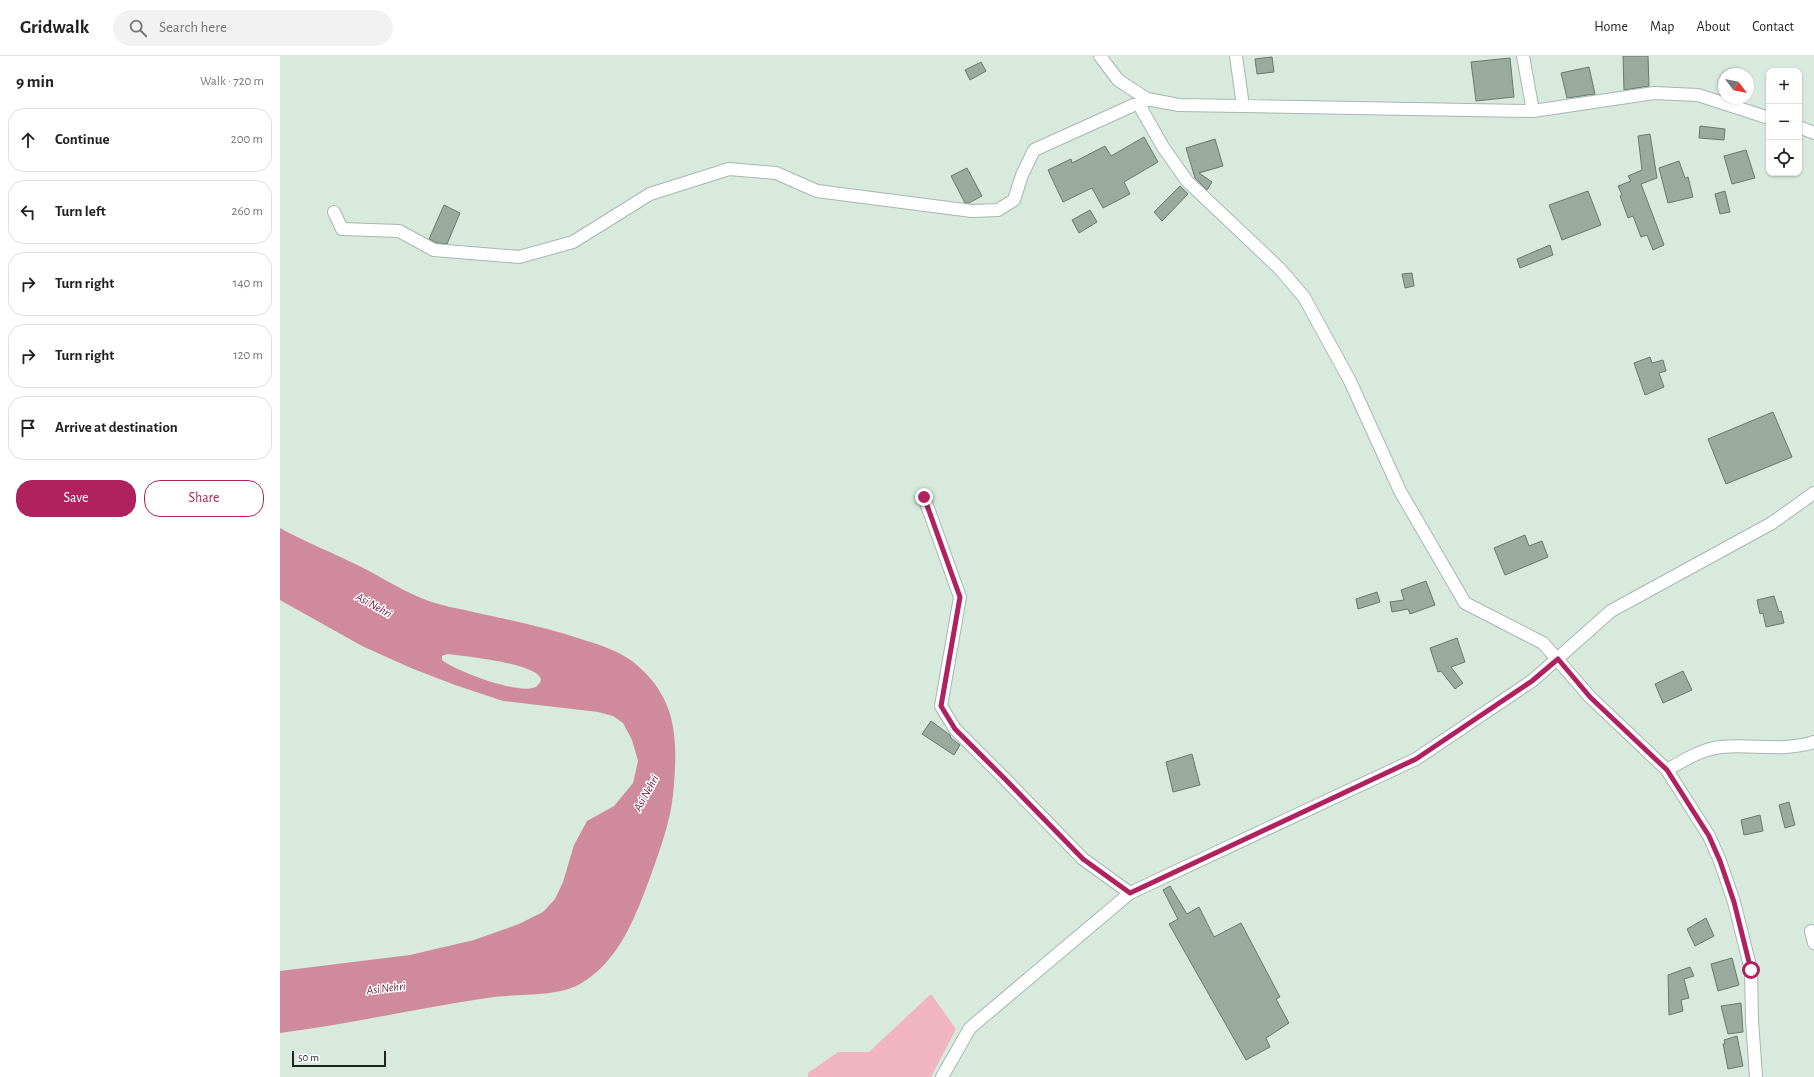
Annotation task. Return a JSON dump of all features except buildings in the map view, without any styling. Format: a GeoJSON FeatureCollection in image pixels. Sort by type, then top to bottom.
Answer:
{"type":"FeatureCollection","features":[{"type":"Feature","properties":{"kind":"street"},"geometry":{"type":"LineString","coordinates":[[1100,56],[1118,80],[1144,100],[1179,105],[1533,112],[1654,93],[1698,95],[1766,117]]}},
{"type":"Feature","properties":{"kind":"street"},"geometry":{"type":"LineString","coordinates":[[1236,56],[1243,106]]}},
{"type":"Feature","properties":{"kind":"street"},"geometry":{"type":"LineString","coordinates":[[1523,56],[1533,112]]}},
{"type":"Feature","properties":{"kind":"street"},"geometry":{"type":"LineString","coordinates":[[334,212],[342,229],[399,231],[434,250],[519,257],[573,242],[650,194],[729,169],[776,173],[817,191],[972,211],[998,210],[1014,200],[1022,175],[1034,150],[1144,100]]}},
{"type":"Feature","properties":{"kind":"street"},"geometry":{"type":"LineString","coordinates":[[1144,100],[1142,110],[1186,181],[1279,268],[1304,297],[1350,381],[1400,491],[1465,603],[1543,643],[1590,697],[1667,770],[1709,836],[1720,861],[1734,902],[1751,970],[1752,1020],[1756,1077]]}},
{"type":"Feature","properties":{"kind":"street"},"geometry":{"type":"LineString","coordinates":[[1802,128],[1814,133]]}},
{"type":"Feature","properties":{"kind":"street"},"geometry":{"type":"LineString","coordinates":[[942,1077],[970,1028],[1130,893],[1416,759],[1532,681],[1611,611],[1772,523],[1814,493]]}},
{"type":"Feature","properties":{"kind":"street"},"geometry":{"type":"LineString","coordinates":[[924,497],[960,597],[941,706],[955,729],[1083,859],[1130,893]]}},
{"type":"Feature","properties":{"kind":"street"},"geometry":{"type":"LineString","coordinates":[[1667,770],[1694,755],[1720,747],[1758,746],[1785,748],[1814,742]]}},
{"type":"Feature","properties":{"kind":"street"},"geometry":{"type":"LineString","coordinates":[[1811,931],[1814,943]]}},
{"type":"Feature","properties":{"kind":"shaded area"},"geometry":{"type":"Polygon","coordinates":[[[931,994],[956,1029],[931,1077],[808,1077],[808,1073],[838,1052],[869,1052],[931,994]]]}},
{"type":"Feature","properties":{"kind":"water","name":"Asi Nehri"},"geometry":{"type":"Polygon","coordinates":[[[280,528],[360,566],[403,590],[428,601],[521,622],[597,644],[627,657],[647,675],[659,690],[667,705],[672,722],[675,739],[675,775],[672,805],[658,855],[639,906],[625,936],[616,950],[606,963],[594,974],[580,984],[559,991],[487,998],[280,1033],[280,971],[410,955],[474,940],[519,924],[543,912],[555,899],[563,882],[574,845],[587,821],[614,806],[633,783],[638,761],[632,740],[623,723],[613,716],[598,712],[503,701],[455,685],[411,668],[362,646],[280,600],[280,528]],[[447,654],[442,656],[442,660],[449,665],[474,676],[505,686],[530,688],[537,686],[541,679],[535,672],[504,662],[447,654]]]}},
{"type":"Feature","properties":{"kind":"route"},"geometry":{"type":"LineString","coordinates":[[924,497],[960,597],[943,685],[941,706],[955,729],[1083,859],[1130,893],[1416,759],[1532,681],[1558,659],[1590,697],[1667,770],[1709,836],[1720,861],[1734,902],[1751,970]]}}]}
